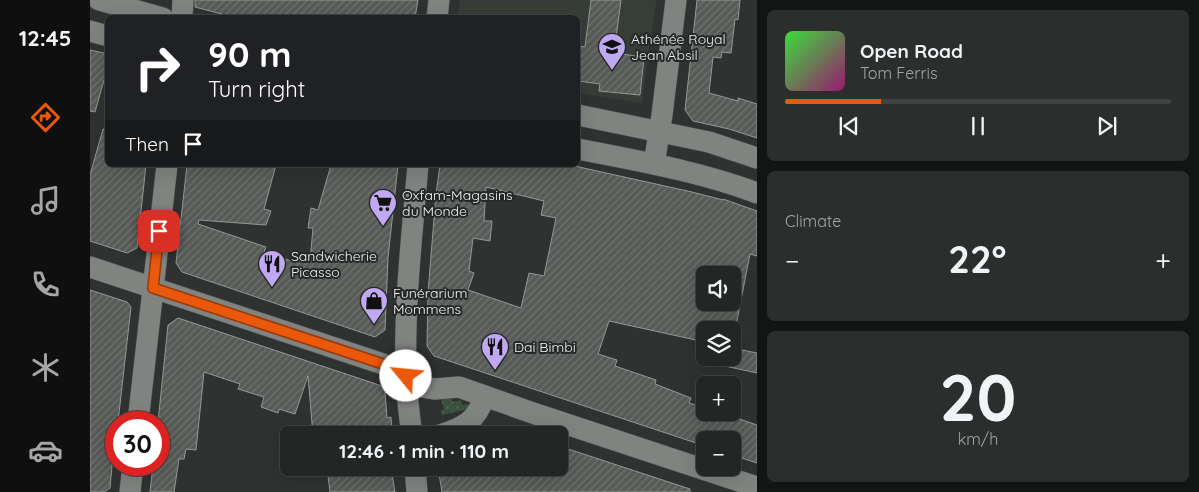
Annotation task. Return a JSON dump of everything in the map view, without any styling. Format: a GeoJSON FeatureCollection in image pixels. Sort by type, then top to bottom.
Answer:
{"type":"FeatureCollection","features":[{"type":"Feature","properties":{"kind":"street"},"geometry":{"type":"LineString","coordinates":[[98,0],[152,15]]}},
{"type":"Feature","properties":{"kind":"street"},"geometry":{"type":"LineString","coordinates":[[182,15],[184,0]]}},
{"type":"Feature","properties":{"kind":"street"},"geometry":{"type":"LineString","coordinates":[[437,15],[439,0]]}},
{"type":"Feature","properties":{"kind":"street"},"geometry":{"type":"LineString","coordinates":[[654,164],[660,132],[676,0]]}},
{"type":"Feature","properties":{"kind":"street"},"geometry":{"type":"LineString","coordinates":[[90,31],[105,35]]}},
{"type":"Feature","properties":{"kind":"street"},"geometry":{"type":"LineString","coordinates":[[580,115],[709,142],[756,158]]}},
{"type":"Feature","properties":{"kind":"street"},"geometry":{"type":"LineString","coordinates":[[580,149],[654,164],[725,182],[756,193]]}},
{"type":"Feature","properties":{"kind":"street"},"geometry":{"type":"LineString","coordinates":[[139,411],[167,167]]}},
{"type":"Feature","properties":{"kind":"street"},"geometry":{"type":"LineString","coordinates":[[411,426],[406,376],[408,272],[418,167]]}},
{"type":"Feature","properties":{"kind":"street"},"geometry":{"type":"LineString","coordinates":[[90,267],[383,364],[422,387],[435,389],[459,387],[756,487]]}},
{"type":"Feature","properties":{"kind":"street"},"geometry":{"type":"LineString","coordinates":[[462,426],[469,423],[482,406],[485,396]]}},
{"type":"Feature","properties":{"kind":"street"},"geometry":{"type":"LineString","coordinates":[[130,492],[132,476]]}},
{"type":"Feature","properties":{"kind":"street"},"geometry":{"type":"LineString","coordinates":[[416,476],[417,492]]}},
{"type":"Feature","properties":{"kind":"shaded area","name":"Athénée Royal Jean Absil"},"geometry":{"type":"Polygon","coordinates":[[[460,0],[657,0],[642,103],[580,93],[580,15],[458,15],[460,0]]]}},
{"type":"Feature","properties":{"kind":"green space"},"geometry":{"type":"Polygon","coordinates":[[[451,396],[452,402],[461,400],[462,405],[471,404],[472,408],[442,415],[441,410],[444,410],[441,398],[451,396]]]}},
{"type":"Feature","properties":{"kind":"building"},"geometry":{"type":"Polygon","coordinates":[[[195,0],[418,0],[416,15],[226,15],[195,7],[195,0]]]}},
{"type":"Feature","properties":{"kind":"building"},"geometry":{"type":"Polygon","coordinates":[[[591,0],[621,0],[614,53],[644,57],[640,95],[599,91],[600,84],[580,81],[580,46],[585,47],[591,0]]]}},
{"type":"Feature","properties":{"kind":"building"},"geometry":{"type":"Polygon","coordinates":[[[697,0],[740,0],[738,20],[735,19],[731,53],[722,52],[721,58],[713,57],[709,93],[738,101],[738,98],[757,104],[757,138],[729,129],[693,121],[685,110],[697,0]]]}},
{"type":"Feature","properties":{"kind":"building"},"geometry":{"type":"Polygon","coordinates":[[[90,50],[105,53],[105,80],[95,112],[90,111],[90,50]]]}},
{"type":"Feature","properties":{"kind":"building"},"geometry":{"type":"Polygon","coordinates":[[[103,129],[105,129],[105,167],[146,167],[137,248],[127,253],[90,241],[90,175],[103,129]]]}},
{"type":"Feature","properties":{"kind":"building"},"geometry":{"type":"Polygon","coordinates":[[[187,167],[275,167],[264,209],[271,211],[266,225],[199,220],[198,224],[266,247],[264,252],[297,263],[299,258],[310,261],[313,228],[308,228],[311,208],[318,210],[330,167],[398,167],[388,258],[385,330],[375,337],[182,272],[176,263],[187,167]]]}},
{"type":"Feature","properties":{"kind":"building"},"geometry":{"type":"Polygon","coordinates":[[[440,167],[579,167],[723,199],[757,211],[757,256],[750,254],[741,300],[741,266],[696,266],[696,311],[739,311],[737,321],[696,321],[696,340],[609,321],[598,354],[617,360],[615,366],[656,380],[655,384],[691,398],[689,403],[696,405],[696,421],[741,420],[757,425],[757,463],[741,458],[741,431],[696,431],[696,443],[434,356],[427,346],[428,293],[440,167]],[[486,187],[484,221],[492,221],[490,241],[473,238],[469,271],[474,273],[468,290],[521,308],[529,273],[544,276],[556,218],[541,215],[544,201],[486,187]]]}},
{"type":"Feature","properties":{"kind":"building"},"geometry":{"type":"Polygon","coordinates":[[[90,290],[127,302],[131,307],[119,411],[105,411],[105,476],[111,476],[110,488],[104,492],[90,492],[90,290]]]}},
{"type":"Feature","properties":{"kind":"building"},"geometry":{"type":"Polygon","coordinates":[[[178,318],[379,385],[383,387],[385,392],[387,418],[391,417],[392,426],[312,426],[308,376],[295,414],[279,409],[278,413],[261,407],[264,397],[238,389],[240,384],[204,372],[196,450],[186,449],[184,459],[179,459],[174,492],[150,492],[152,476],[170,476],[170,411],[159,411],[168,325],[178,318]]]}},
{"type":"Feature","properties":{"kind":"building"},"geometry":{"type":"Polygon","coordinates":[[[741,350],[757,353],[757,373],[725,366],[741,366],[741,350]]]}},
{"type":"Feature","properties":{"kind":"building"},"geometry":{"type":"Polygon","coordinates":[[[568,449],[690,489],[690,492],[442,492],[439,476],[568,476],[568,449]]]}},
{"type":"Feature","properties":{"kind":"building"},"geometry":{"type":"Polygon","coordinates":[[[328,476],[392,476],[395,492],[330,492],[328,476]]]}},
{"type":"Feature","properties":{"kind":"place","name":"Athénée Royal Jean Absil"},"geometry":{"type":"Point","coordinates":[612,71]}},
{"type":"Feature","properties":{"kind":"place","name":"Oxfam-Magasins du Monde"},"geometry":{"type":"Point","coordinates":[383,227]}},
{"type":"Feature","properties":{"kind":"place","name":"Sandwicherie Picasso"},"geometry":{"type":"Point","coordinates":[272,288]}},
{"type":"Feature","properties":{"kind":"place","name":"Funérarium Mommens"},"geometry":{"type":"Point","coordinates":[374,325]}},
{"type":"Feature","properties":{"kind":"place","name":"Dai Bimbi"},"geometry":{"type":"Point","coordinates":[495,371]}},
{"type":"Feature","properties":{"kind":"route"},"geometry":{"type":"LineString","coordinates":[[159,231],[153,288],[383,364],[406,376]]}}]}
